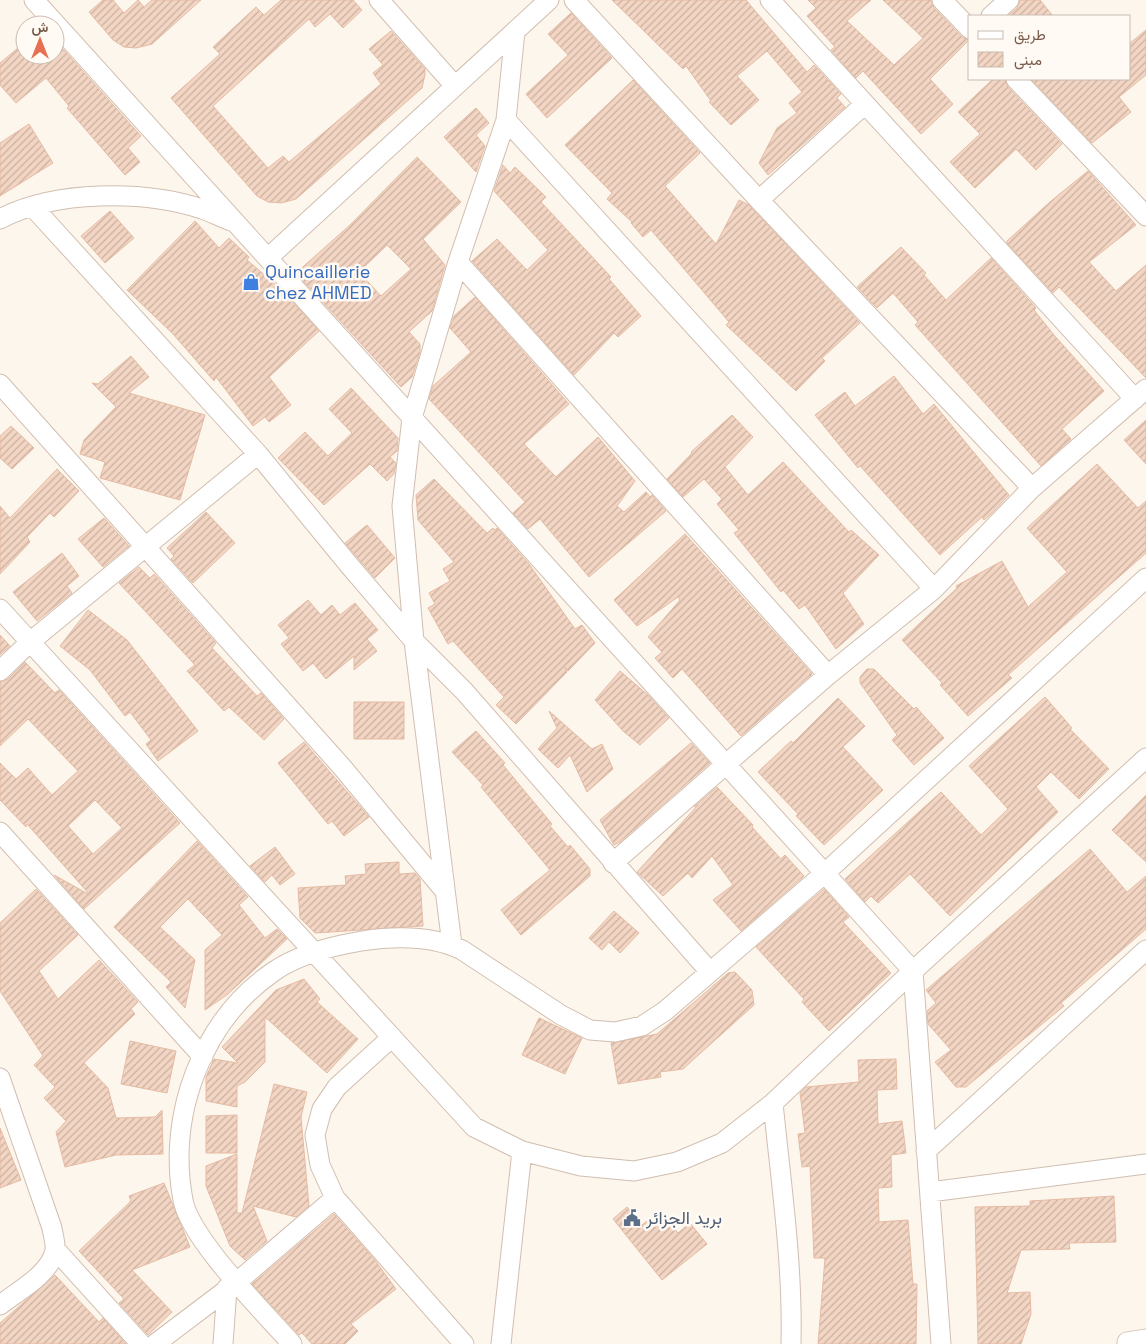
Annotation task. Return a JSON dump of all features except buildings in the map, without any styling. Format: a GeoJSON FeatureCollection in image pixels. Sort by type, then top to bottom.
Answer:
{"type":"FeatureCollection","features":[{"type":"Feature","properties":{"kind":"street"},"geometry":{"type":"LineString","coordinates":[[34,0],[269,257],[912,971],[941,1344]]}},
{"type":"Feature","properties":{"kind":"street"},"geometry":{"type":"LineString","coordinates":[[379,0],[455,86]]}},
{"type":"Feature","properties":{"kind":"street"},"geometry":{"type":"LineString","coordinates":[[269,257],[549,0]]}},
{"type":"Feature","properties":{"kind":"street"},"geometry":{"type":"LineString","coordinates":[[574,0],[759,200],[1032,488]]}},
{"type":"Feature","properties":{"kind":"street"},"geometry":{"type":"LineString","coordinates":[[613,863],[828,675],[934,589],[1032,488],[1141,394],[865,104],[770,0]]}},
{"type":"Feature","properties":{"kind":"street"},"geometry":{"type":"LineString","coordinates":[[942,0],[968,27]]}},
{"type":"Feature","properties":{"kind":"street"},"geometry":{"type":"LineString","coordinates":[[992,15],[1009,0]]}},
{"type":"Feature","properties":{"kind":"street"},"geometry":{"type":"LineString","coordinates":[[452,945],[414,640],[402,506],[412,418],[458,262],[506,120],[515,31]]}},
{"type":"Feature","properties":{"kind":"street"},"geometry":{"type":"LineString","coordinates":[[1017,80],[1146,216]]}},
{"type":"Feature","properties":{"kind":"street"},"geometry":{"type":"LineString","coordinates":[[759,200],[865,104]]}},
{"type":"Feature","properties":{"kind":"street"},"geometry":{"type":"LineString","coordinates":[[506,120],[934,589]]}},
{"type":"Feature","properties":{"kind":"street"},"geometry":{"type":"LineString","coordinates":[[0,219],[32,206],[80,198],[123,196],[177,203],[202,209],[239,224]]}},
{"type":"Feature","properties":{"kind":"street"},"geometry":{"type":"LineString","coordinates":[[32,206],[258,454],[349,565],[414,640],[464,691],[710,972]]}},
{"type":"Feature","properties":{"kind":"street"},"geometry":{"type":"LineString","coordinates":[[458,262],[828,675]]}},
{"type":"Feature","properties":{"kind":"street"},"geometry":{"type":"LineString","coordinates":[[0,384],[342,767],[444,890]]}},
{"type":"Feature","properties":{"kind":"street"},"geometry":{"type":"LineString","coordinates":[[0,671],[30,642],[258,454]]}},
{"type":"Feature","properties":{"kind":"street"},"geometry":{"type":"LineString","coordinates":[[292,1344],[232,1285],[196,1229],[183,1201],[180,1158],[182,1121],[191,1084],[210,1039],[238,1002],[273,971],[315,953],[336,946],[384,938],[420,938],[452,945],[498,972],[561,1015],[590,1030],[615,1032],[642,1026],[665,1012],[825,874],[1146,578]]}},
{"type":"Feature","properties":{"kind":"street"},"geometry":{"type":"LineString","coordinates":[[0,609],[474,1126],[522,1151],[581,1166],[634,1171],[677,1162],[722,1143],[773,1103],[912,971],[1146,758]]}},
{"type":"Feature","properties":{"kind":"street"},"geometry":{"type":"LineString","coordinates":[[0,832],[203,1057]]}},
{"type":"Feature","properties":{"kind":"street"},"geometry":{"type":"LineString","coordinates":[[926,1151],[1146,950]]}},
{"type":"Feature","properties":{"kind":"street"},"geometry":{"type":"LineString","coordinates":[[392,1037],[337,1087],[322,1108],[315,1136],[318,1158],[335,1198],[464,1344]]}},
{"type":"Feature","properties":{"kind":"street"},"geometry":{"type":"LineString","coordinates":[[0,1078],[52,1228],[55,1249],[52,1260],[39,1275],[0,1305]]}},
{"type":"Feature","properties":{"kind":"street"},"geometry":{"type":"LineString","coordinates":[[773,1103],[792,1317],[791,1344]]}},
{"type":"Feature","properties":{"kind":"street"},"geometry":{"type":"LineString","coordinates":[[501,1344],[522,1151]]}},
{"type":"Feature","properties":{"kind":"street"},"geometry":{"type":"LineString","coordinates":[[930,1192],[1146,1164]]}},
{"type":"Feature","properties":{"kind":"street"},"geometry":{"type":"LineString","coordinates":[[155,1344],[232,1285],[335,1198]]}},
{"type":"Feature","properties":{"kind":"street"},"geometry":{"type":"LineString","coordinates":[[55,1249],[140,1344]]}},
{"type":"Feature","properties":{"kind":"street"},"geometry":{"type":"LineString","coordinates":[[223,1344],[232,1285]]}},
{"type":"Feature","properties":{"kind":"street"},"geometry":{"type":"LineString","coordinates":[[1126,1343],[1146,1339]]}},
{"type":"Feature","properties":{"kind":"place","name":"Quincaillerie chez AHMED"},"geometry":{"type":"Point","coordinates":[251,282]}},
{"type":"Feature","properties":{"kind":"place","name":"بريد الجزائر"},"geometry":{"type":"Point","coordinates":[632,1218]}}]}
